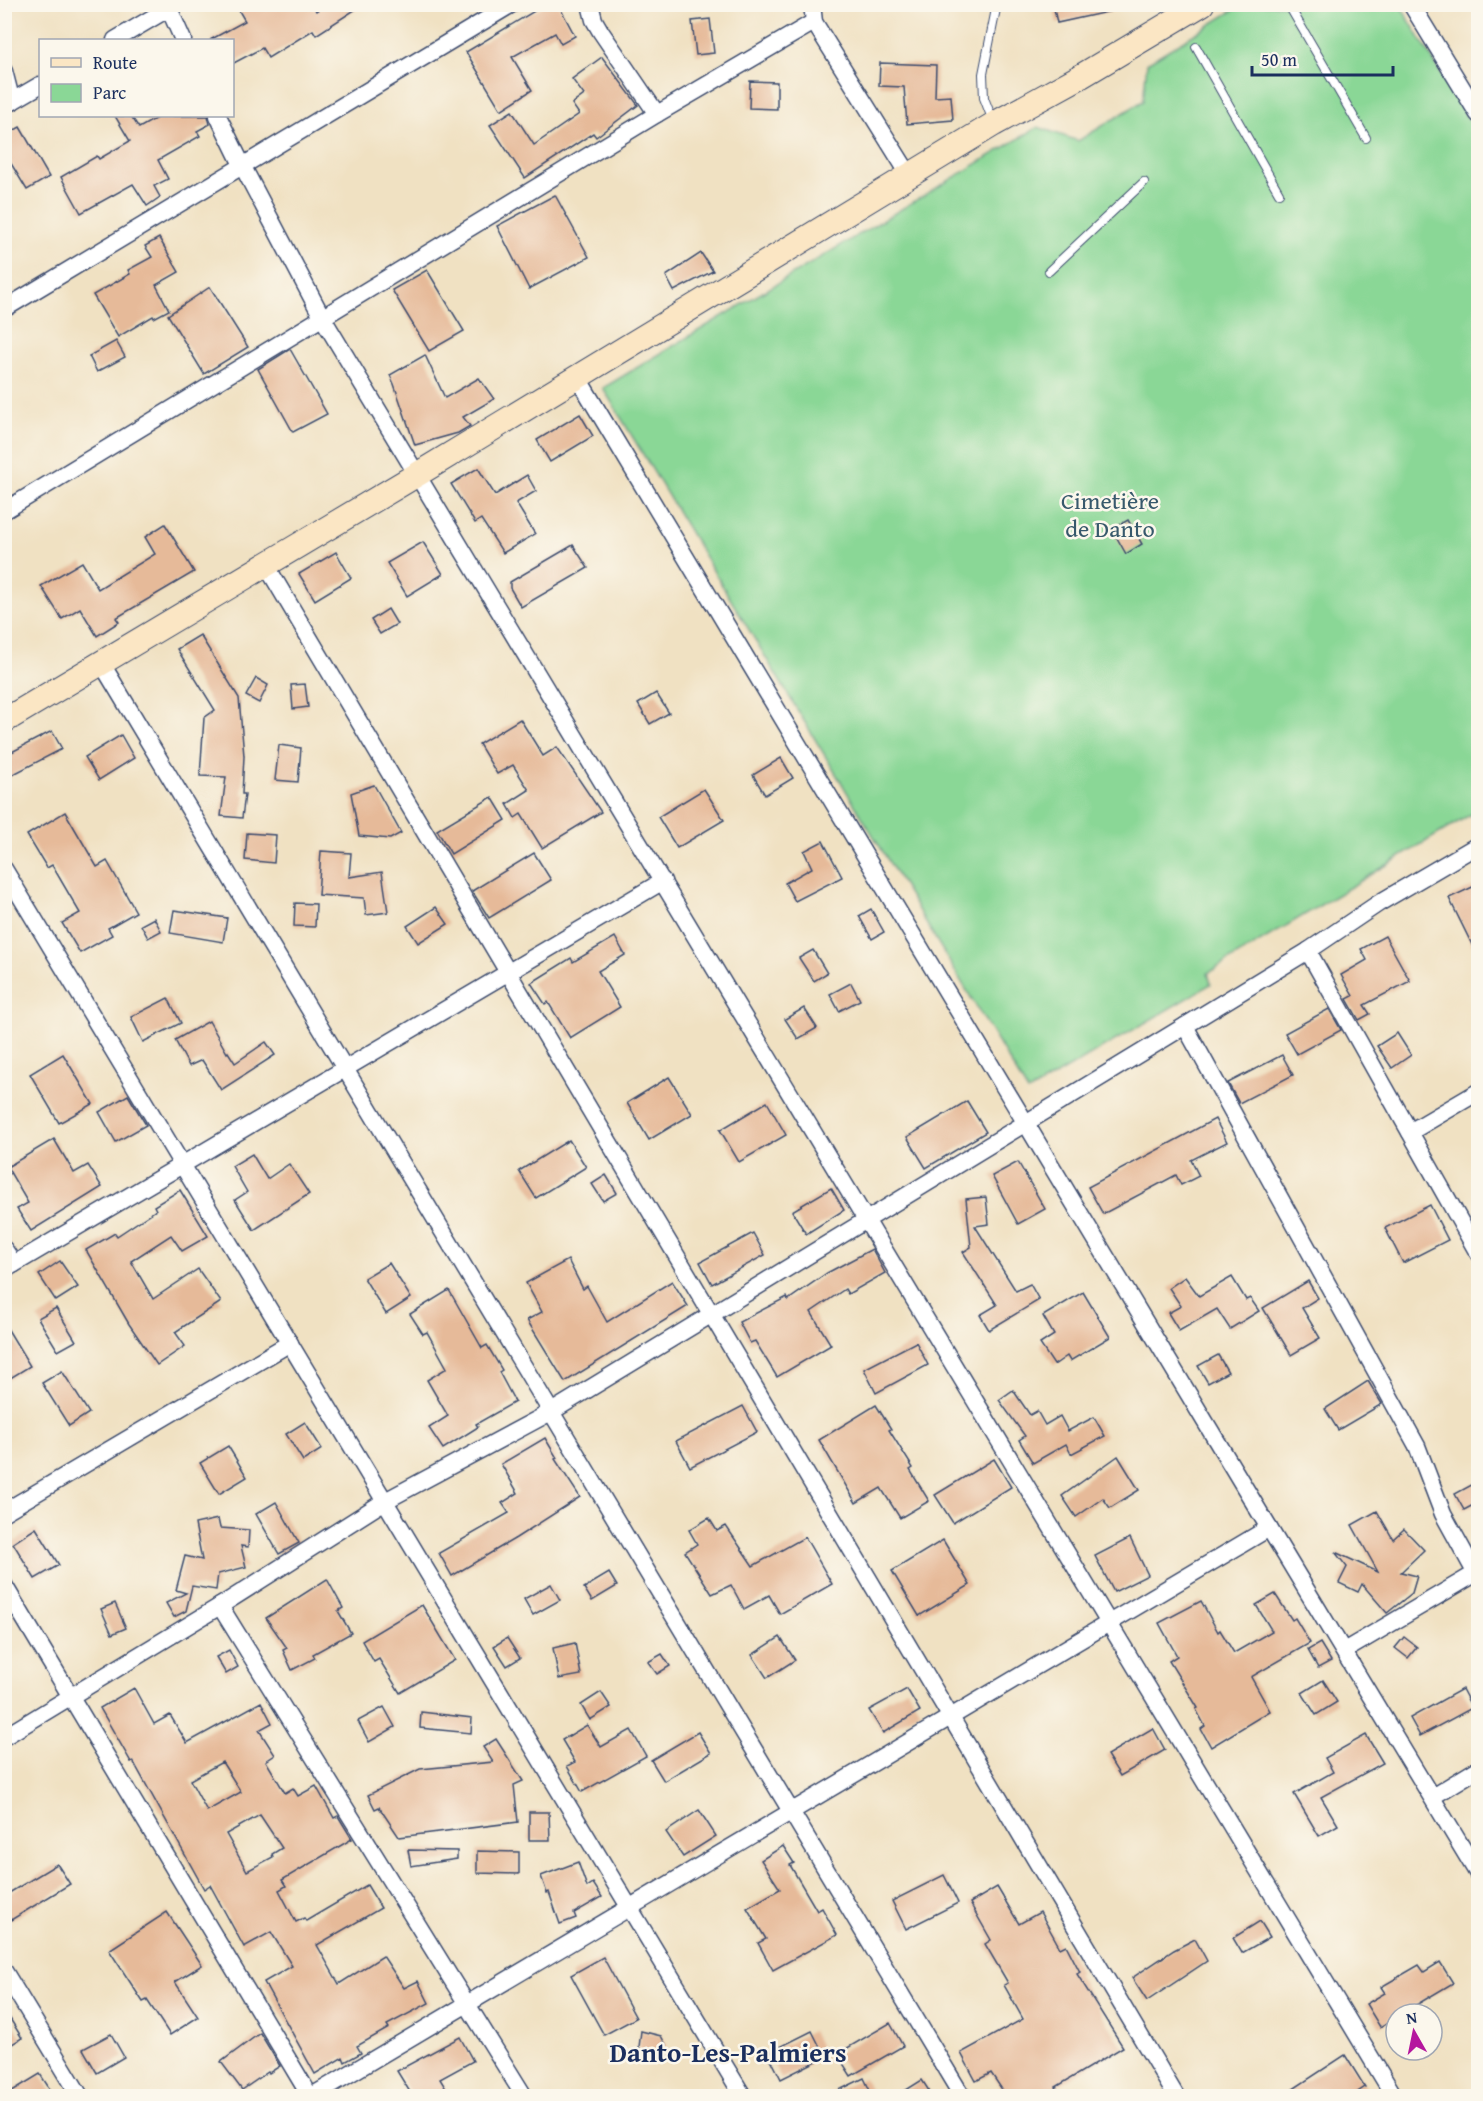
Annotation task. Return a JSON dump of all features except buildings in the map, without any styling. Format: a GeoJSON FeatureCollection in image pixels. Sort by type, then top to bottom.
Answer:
{"type":"FeatureCollection","features":[{"type":"Feature","properties":{"kind":"street"},"geometry":{"type":"LineString","coordinates":[[4,309],[512,4]]}},
{"type":"Feature","properties":{"kind":"street"},"geometry":{"type":"LineString","coordinates":[[590,4],[594,20],[601,32],[657,114]]}},
{"type":"Feature","properties":{"kind":"street"},"geometry":{"type":"LineString","coordinates":[[812,4],[814,22],[910,176]]}},
{"type":"Feature","properties":{"kind":"street"},"geometry":{"type":"LineString","coordinates":[[4,722],[578,378],[994,124],[1083,75],[1202,4]]}},
{"type":"Feature","properties":{"kind":"street"},"geometry":{"type":"LineString","coordinates":[[1411,4],[1479,114]]}},
{"type":"Feature","properties":{"kind":"street"},"geometry":{"type":"LineString","coordinates":[[117,39],[170,6],[183,39]]}},
{"type":"Feature","properties":{"kind":"street"},"geometry":{"type":"LineString","coordinates":[[4,511],[657,114],[814,22]]}},
{"type":"Feature","properties":{"kind":"street"},"geometry":{"type":"LineString","coordinates":[[4,71],[8,104],[39,86]]}},
{"type":"Feature","properties":{"kind":"street"},"geometry":{"type":"LineString","coordinates":[[218,117],[322,318],[1394,2097]]}},
{"type":"Feature","properties":{"kind":"street"},"geometry":{"type":"LineString","coordinates":[[578,378],[1479,1874]]}},
{"type":"Feature","properties":{"kind":"street"},"geometry":{"type":"LineString","coordinates":[[266,565],[1176,2097]]}},
{"type":"Feature","properties":{"kind":"street"},"geometry":{"type":"LineString","coordinates":[[102,664],[962,2097]]}},
{"type":"Feature","properties":{"kind":"street"},"geometry":{"type":"LineString","coordinates":[[4,1737],[220,1606],[385,1501],[550,1412],[1308,951],[1379,903],[1479,844]]}},
{"type":"Feature","properties":{"kind":"street"},"geometry":{"type":"LineString","coordinates":[[4,869],[743,2097]]}},
{"type":"Feature","properties":{"kind":"street"},"geometry":{"type":"LineString","coordinates":[[4,1249],[9,1267],[663,881]]}},
{"type":"Feature","properties":{"kind":"street"},"geometry":{"type":"LineString","coordinates":[[1308,951],[1479,1253]]}},
{"type":"Feature","properties":{"kind":"street"},"geometry":{"type":"LineString","coordinates":[[1185,1026],[1417,1446],[1443,1514],[1477,1573],[1344,1651]]}},
{"type":"Feature","properties":{"kind":"street"},"geometry":{"type":"LineString","coordinates":[[1410,1132],[1479,1092]]}},
{"type":"Feature","properties":{"kind":"street"},"geometry":{"type":"LineString","coordinates":[[4,1512],[290,1343]]}},
{"type":"Feature","properties":{"kind":"street"},"geometry":{"type":"LineString","coordinates":[[4,1584],[311,2097],[1269,1528]]}},
{"type":"Feature","properties":{"kind":"street"},"geometry":{"type":"LineString","coordinates":[[220,1606],[524,2097]]}},
{"type":"Feature","properties":{"kind":"street"},"geometry":{"type":"LineString","coordinates":[[1432,1797],[1479,1769]]}},
{"type":"Feature","properties":{"kind":"street"},"geometry":{"type":"LineString","coordinates":[[4,1971],[80,2097]]}},
{"type":"Feature","properties":{"kind":"lane"},"geometry":{"type":"LineString","coordinates":[[994,124],[984,98],[983,74],[997,4]]}},
{"type":"Feature","properties":{"kind":"lane"},"geometry":{"type":"LineString","coordinates":[[1288,4],[1366,138]]}},
{"type":"Feature","properties":{"kind":"lane"},"geometry":{"type":"LineString","coordinates":[[1196,48],[1279,193]]}},
{"type":"Feature","properties":{"kind":"lane"},"geometry":{"type":"LineString","coordinates":[[1048,271],[1144,182]]}},
{"type":"Feature","properties":{"kind":"green space","name":"Cimetière de Danto"},"geometry":{"type":"Polygon","coordinates":[[[1242,5],[1400,5],[1478,135],[1478,810],[1208,973],[1211,984],[1028,1092],[603,388],[1038,127],[1078,141],[1143,101],[1147,63],[1242,5]]]}},
{"type":"Feature","properties":{"kind":"district","name":"Danto-Les-Palmiers"},"geometry":{"type":"Point","coordinates":[728,2053]}}]}
